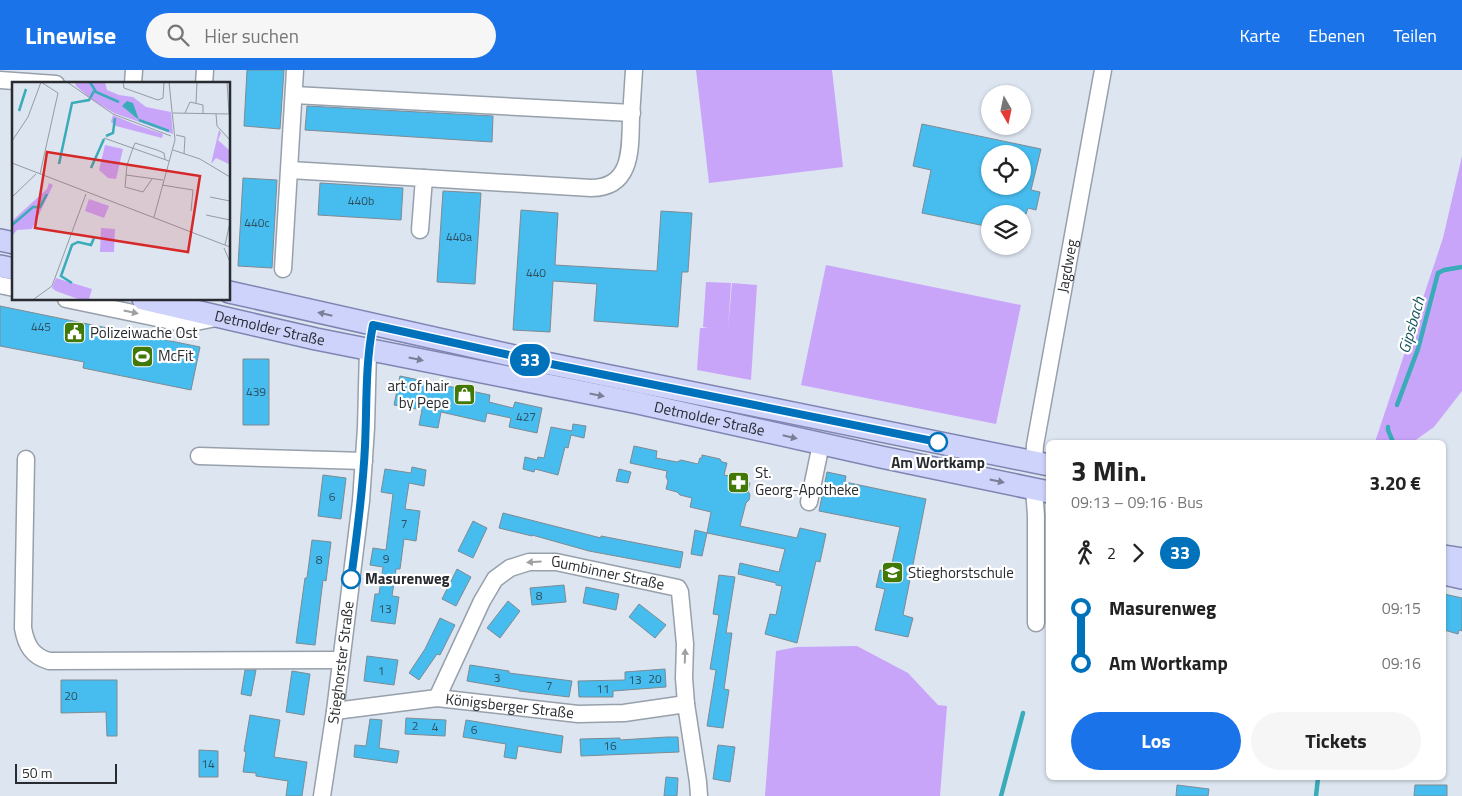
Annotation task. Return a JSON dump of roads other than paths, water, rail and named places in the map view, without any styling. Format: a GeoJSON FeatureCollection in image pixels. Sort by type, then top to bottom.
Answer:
{"type":"FeatureCollection","features":[{"type":"Feature","properties":{"kind":"main road","name":"Detmolder Straße"},"geometry":{"type":"LineString","coordinates":[[230,292],[541,362],[1041,464]]}},
{"type":"Feature","properties":{"kind":"main road","name":"Detmolder Straße"},"geometry":{"type":"LineString","coordinates":[[152,300],[187,304],[222,317],[368,349],[638,403],[1041,490]]}},
{"type":"Feature","properties":{"kind":"main road"},"geometry":{"type":"LineString","coordinates":[[368,349],[373,325]]}},
{"type":"Feature","properties":{"kind":"main road"},"geometry":{"type":"LineString","coordinates":[[1041,464],[1041,490]]}},
{"type":"Feature","properties":{"kind":"main road"},"geometry":{"type":"LineString","coordinates":[[1446,556],[1462,559]]}},
{"type":"Feature","properties":{"kind":"main road"},"geometry":{"type":"LineString","coordinates":[[1446,574],[1462,578]]}},
{"type":"Feature","properties":{"kind":"street"},"geometry":{"type":"LineString","coordinates":[[283,269],[295,70]]}},
{"type":"Feature","properties":{"kind":"street"},"geometry":{"type":"LineString","coordinates":[[290,170],[591,188],[608,186],[619,178],[629,158],[634,70]]}},
{"type":"Feature","properties":{"kind":"street","name":"Jagdweg"},"geometry":{"type":"LineString","coordinates":[[1041,464],[1035,445],[1103,70]]}},
{"type":"Feature","properties":{"kind":"street"},"geometry":{"type":"LineString","coordinates":[[0,80],[28,82]]}},
{"type":"Feature","properties":{"kind":"street"},"geometry":{"type":"LineString","coordinates":[[294,95],[632,113]]}},
{"type":"Feature","properties":{"kind":"street"},"geometry":{"type":"LineString","coordinates":[[420,230],[424,178]]}},
{"type":"Feature","properties":{"kind":"street"},"geometry":{"type":"LineString","coordinates":[[71,300],[186,324],[222,317]]}},
{"type":"Feature","properties":{"kind":"street","name":"Stieghorster Straße"},"geometry":{"type":"LineString","coordinates":[[322,796],[335,711],[361,501],[368,349]]}},
{"type":"Feature","properties":{"kind":"street"},"geometry":{"type":"LineString","coordinates":[[809,502],[821,444]]}},
{"type":"Feature","properties":{"kind":"street"},"geometry":{"type":"LineString","coordinates":[[198,456],[364,461]]}},
{"type":"Feature","properties":{"kind":"street"},"geometry":{"type":"LineString","coordinates":[[26,459],[23,628],[25,641],[32,652],[40,658],[49,661],[341,660]]}},
{"type":"Feature","properties":{"kind":"street"},"geometry":{"type":"LineString","coordinates":[[1036,623],[1036,515],[1041,490]]}},
{"type":"Feature","properties":{"kind":"street","name":"Gumbinner Straße"},"geometry":{"type":"LineString","coordinates":[[437,698],[482,601],[496,579],[510,568],[529,562],[556,562],[678,588],[685,644],[684,678],[686,704],[698,782],[698,796]]}},
{"type":"Feature","properties":{"kind":"street","name":"Königsberger Straße"},"geometry":{"type":"LineString","coordinates":[[335,711],[437,698],[578,714],[624,713],[686,704]]}},
{"type":"Feature","properties":{"kind":"waterway","name":"Gipsbach"},"geometry":{"type":"LineString","coordinates":[[1397,405],[1418,349],[1438,273],[1462,267]]}},
{"type":"Feature","properties":{"kind":"waterway","name":"Gipsbach"},"geometry":{"type":"LineString","coordinates":[[1388,427],[1392,440]]}},
{"type":"Feature","properties":{"kind":"waterway"},"geometry":{"type":"LineString","coordinates":[[1001,796],[1023,713]]}},
{"type":"Feature","properties":{"kind":"waterway","name":"Gipsbach"},"geometry":{"type":"LineString","coordinates":[[1316,796],[1318,780]]}},
{"type":"Feature","properties":{"kind":"place","name":"Polizeiwache Ost"},"geometry":{"type":"Point","coordinates":[74,333]}},
{"type":"Feature","properties":{"kind":"place","name":"McFit"},"geometry":{"type":"Point","coordinates":[142,356]}},
{"type":"Feature","properties":{"kind":"place","name":"art of hair by Pepe"},"geometry":{"type":"Point","coordinates":[465,395]}},
{"type":"Feature","properties":{"kind":"place","name":"Am Wortkamp"},"geometry":{"type":"Point","coordinates":[938,442]}},
{"type":"Feature","properties":{"kind":"place","name":"St. Georg-Apotheke"},"geometry":{"type":"Point","coordinates":[739,482]}},
{"type":"Feature","properties":{"kind":"place","name":"Stieghorstschule"},"geometry":{"type":"Point","coordinates":[892,573]}},
{"type":"Feature","properties":{"kind":"place","name":"Masurenweg"},"geometry":{"type":"Point","coordinates":[351,579]}}]}
